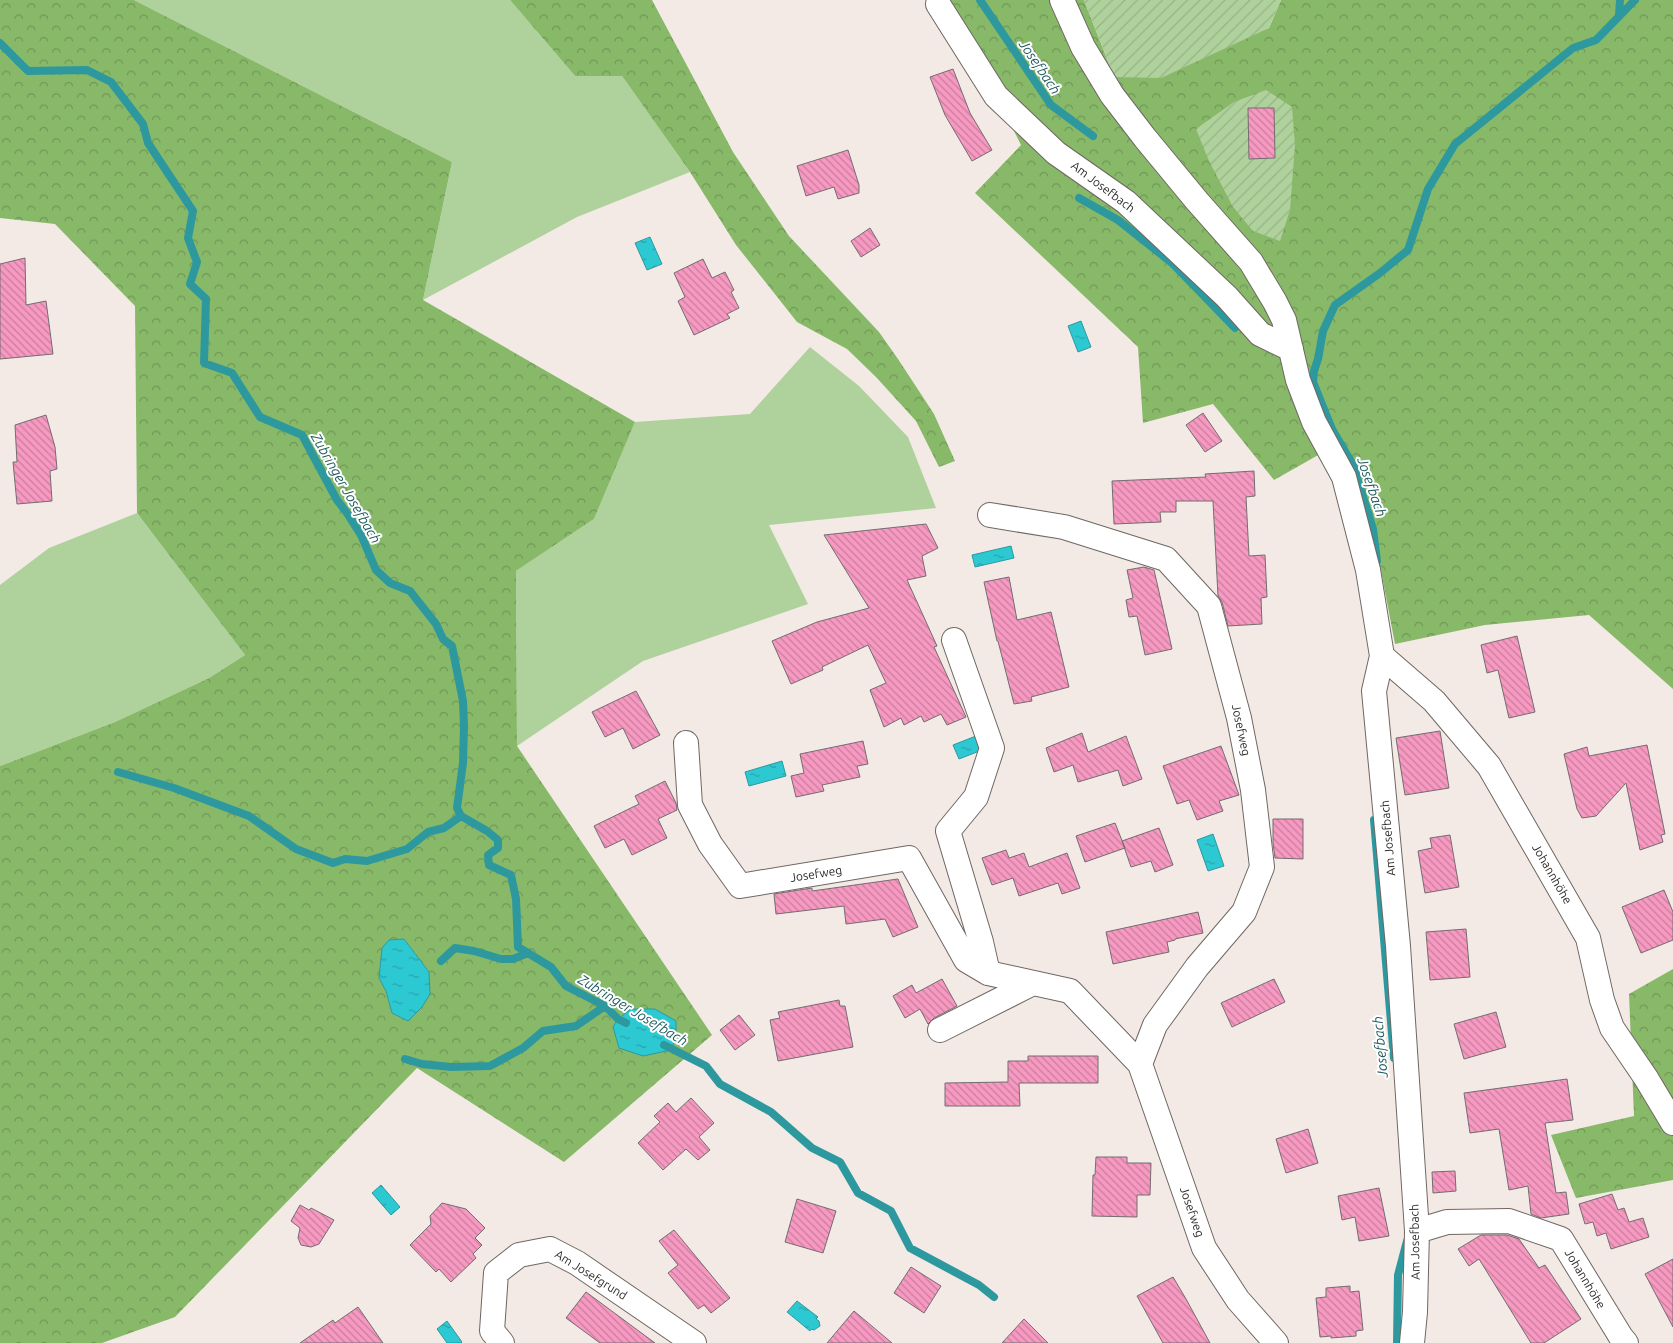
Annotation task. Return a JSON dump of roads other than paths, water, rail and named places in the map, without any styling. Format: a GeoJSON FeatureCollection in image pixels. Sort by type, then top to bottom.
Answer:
{"type":"FeatureCollection","features":[{"type":"Feature","properties":{"kind":"street","name":"Am Josefbach"},"geometry":{"type":"LineString","coordinates":[[1062,0],[1083,47],[1112,95],[1197,202],[1250,262],[1275,302],[1284,320],[1298,380],[1314,422],[1344,478],[1368,570],[1382,656],[1374,691],[1398,946],[1417,1231],[1415,1312],[1412,1343]]}},
{"type":"Feature","properties":{"kind":"street","name":"Am Josefbach"},"geometry":{"type":"LineString","coordinates":[[938,4],[996,96],[1056,153],[1126,202],[1227,297],[1260,334],[1291,349]]}},
{"type":"Feature","properties":{"kind":"street","name":"Josefweg"},"geometry":{"type":"LineString","coordinates":[[990,515],[1064,527],[1166,559],[1209,606],[1239,718],[1253,790],[1262,867],[1244,912],[1198,967],[1155,1025],[1140,1064]]}},
{"type":"Feature","properties":{"kind":"street"},"geometry":{"type":"LineString","coordinates":[[954,640],[992,748],[976,797],[948,831],[981,942],[988,973]]}},
{"type":"Feature","properties":{"kind":"street","name":"Johannhöhe"},"geometry":{"type":"LineString","coordinates":[[1382,656],[1434,702],[1489,766],[1588,938],[1602,1000],[1612,1028],[1646,1078],[1673,1123]]}},
{"type":"Feature","properties":{"kind":"street","name":"Josefweg"},"geometry":{"type":"LineString","coordinates":[[686,742],[690,805],[710,844],[740,886],[909,858],[966,960],[988,973],[1070,991],[1140,1064],[1204,1248],[1238,1300],[1276,1343]]}},
{"type":"Feature","properties":{"kind":"street"},"geometry":{"type":"LineString","coordinates":[[940,1030],[1033,983]]}},
{"type":"Feature","properties":{"kind":"street","name":"Johannhöhe"},"geometry":{"type":"LineString","coordinates":[[1417,1231],[1447,1222],[1509,1221],[1561,1239],[1620,1337],[1626,1343]]}},
{"type":"Feature","properties":{"kind":"street","name":"Am Josefgrund"},"geometry":{"type":"LineString","coordinates":[[502,1343],[492,1331],[496,1273],[519,1255],[550,1249],[577,1263],[694,1343]]}},
{"type":"Feature","properties":{"kind":"water"},"geometry":{"type":"Polygon","coordinates":[[[650,237],[662,264],[647,270],[635,243],[650,237]]]}},
{"type":"Feature","properties":{"kind":"water"},"geometry":{"type":"Polygon","coordinates":[[[1081,321],[1091,347],[1078,352],[1068,326],[1081,321]]]}},
{"type":"Feature","properties":{"kind":"water"},"geometry":{"type":"Polygon","coordinates":[[[1011,546],[1014,558],[975,567],[972,555],[1011,546]]]}},
{"type":"Feature","properties":{"kind":"water"},"geometry":{"type":"Polygon","coordinates":[[[976,736],[982,750],[959,759],[953,745],[976,736]]]}},
{"type":"Feature","properties":{"kind":"water"},"geometry":{"type":"Polygon","coordinates":[[[782,761],[786,776],[749,786],[745,772],[782,761]]]}},
{"type":"Feature","properties":{"kind":"water"},"geometry":{"type":"Polygon","coordinates":[[[1213,834],[1224,866],[1208,871],[1197,840],[1213,834]]]}},
{"type":"Feature","properties":{"kind":"water"},"geometry":{"type":"Polygon","coordinates":[[[404,939],[429,972],[430,994],[422,1007],[408,1021],[392,1013],[386,991],[379,978],[382,948],[389,940],[404,939]]]}},
{"type":"Feature","properties":{"kind":"water"},"geometry":{"type":"Polygon","coordinates":[[[631,1009],[655,1009],[676,1021],[676,1037],[671,1050],[643,1056],[619,1048],[613,1027],[618,1019],[631,1009]]]}},
{"type":"Feature","properties":{"kind":"water"},"geometry":{"type":"Polygon","coordinates":[[[381,1185],[400,1207],[391,1215],[372,1193],[381,1185]]]}},
{"type":"Feature","properties":{"kind":"water"},"geometry":{"type":"Polygon","coordinates":[[[797,1301],[818,1317],[816,1319],[819,1321],[820,1326],[810,1331],[787,1312],[797,1301]]]}},
{"type":"Feature","properties":{"kind":"water"},"geometry":{"type":"Polygon","coordinates":[[[447,1321],[461,1343],[447,1343],[437,1329],[447,1321]]]}},
{"type":"Feature","properties":{"kind":"waterway","name":"Josefbach"},"geometry":{"type":"LineString","coordinates":[[980,0],[1051,105],[1093,136]]}},
{"type":"Feature","properties":{"kind":"waterway"},"geometry":{"type":"LineString","coordinates":[[1619,15],[1620,0]]}},
{"type":"Feature","properties":{"kind":"waterway"},"geometry":{"type":"LineString","coordinates":[[1377,561],[1373,529],[1353,465],[1332,429],[1313,382],[1323,331],[1335,305],[1380,273],[1408,250],[1428,189],[1455,144],[1573,48],[1596,40],[1635,0]]}},
{"type":"Feature","properties":{"kind":"waterway","name":"Zubringer Josefbach"},"geometry":{"type":"LineString","coordinates":[[0,43],[28,71],[87,70],[111,82],[143,124],[148,143],[193,211],[188,238],[197,262],[190,284],[206,299],[204,363],[232,373],[260,417],[302,435],[337,500],[361,535],[376,570],[390,583],[410,591],[436,624],[443,639],[452,646],[463,701],[464,726],[463,763],[457,808],[461,816],[487,831],[498,840],[498,848],[488,855],[489,865],[511,875],[516,899],[518,947],[551,967],[566,986],[605,1006],[618,1019],[626,1023]]}},
{"type":"Feature","properties":{"kind":"waterway","name":"Josefbach"},"geometry":{"type":"LineString","coordinates":[[1079,198],[1118,220],[1172,263],[1235,328]]}},
{"type":"Feature","properties":{"kind":"waterway"},"geometry":{"type":"LineString","coordinates":[[118,772],[174,788],[249,816],[296,849],[333,863],[345,859],[367,861],[407,849],[428,832],[444,828],[461,816]]}},
{"type":"Feature","properties":{"kind":"waterway","name":"Josefbach"},"geometry":{"type":"LineString","coordinates":[[1374,820],[1394,1058]]}},
{"type":"Feature","properties":{"kind":"waterway"},"geometry":{"type":"LineString","coordinates":[[441,961],[455,948],[474,951],[501,959],[513,959],[528,953]]}},
{"type":"Feature","properties":{"kind":"waterway"},"geometry":{"type":"LineString","coordinates":[[405,1059],[422,1064],[451,1067],[490,1066],[523,1048],[543,1031],[576,1026],[605,1006]]}},
{"type":"Feature","properties":{"kind":"waterway","name":"Zubringer Josefbach"},"geometry":{"type":"LineString","coordinates":[[664,1045],[706,1066],[720,1084],[771,1112],[812,1148],[840,1162],[858,1193],[891,1211],[910,1248],[979,1285],[994,1297]]}},
{"type":"Feature","properties":{"kind":"waterway","name":"Josefbach"},"geometry":{"type":"LineString","coordinates":[[1397,1343],[1398,1275],[1407,1241]]}}]}
